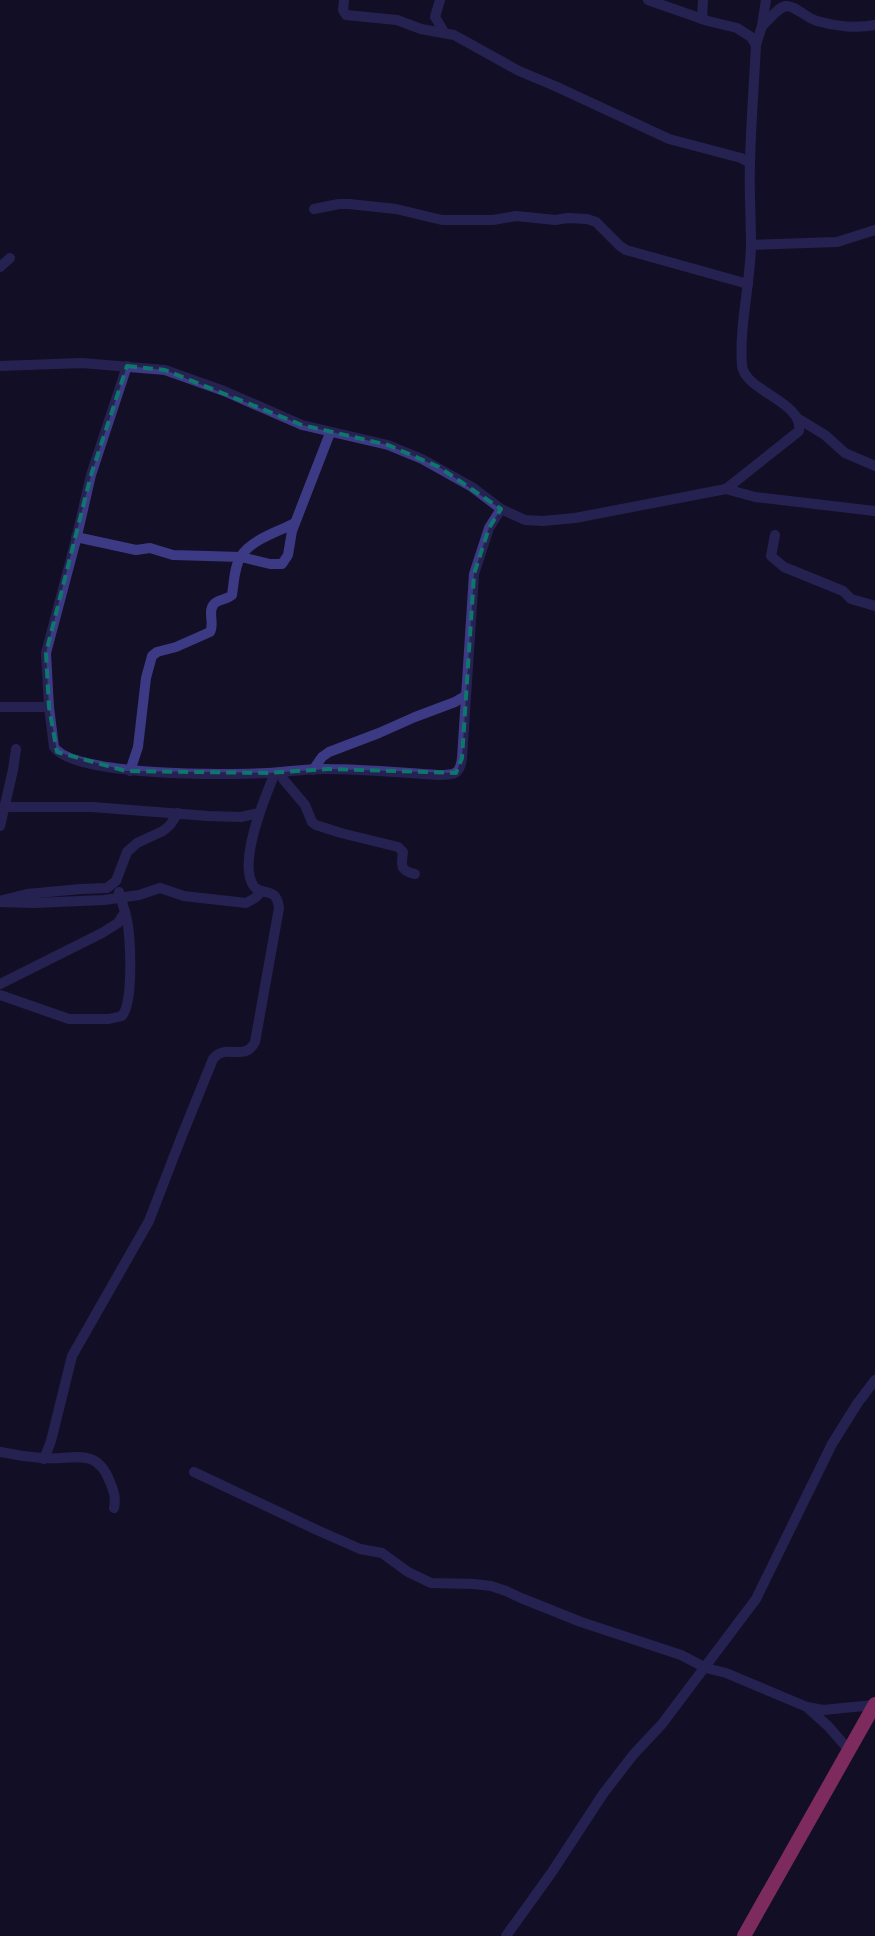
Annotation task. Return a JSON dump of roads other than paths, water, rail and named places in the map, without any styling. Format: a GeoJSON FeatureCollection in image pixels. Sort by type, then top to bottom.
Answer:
{"type":"FeatureCollection","features":[{"type":"Feature","properties":{"kind":"highway"},"geometry":{"type":"LineString","coordinates":[[744,1936],[875,1704]]}},
{"type":"Feature","properties":{"kind":"street"},"geometry":{"type":"LineString","coordinates":[[344,0],[343,10],[346,15],[398,20],[422,29],[454,35],[519,71],[556,86],[670,139],[741,158],[750,163]]}},
{"type":"Feature","properties":{"kind":"street"},"geometry":{"type":"LineString","coordinates":[[440,0],[435,17],[444,32]]}},
{"type":"Feature","properties":{"kind":"street"},"geometry":{"type":"LineString","coordinates":[[648,0],[659,2],[702,19],[744,32],[751,36],[756,45]]}},
{"type":"Feature","properties":{"kind":"street"},"geometry":{"type":"LineString","coordinates":[[702,19],[703,0]]}},
{"type":"Feature","properties":{"kind":"street"},"geometry":{"type":"LineString","coordinates":[[766,0],[762,26],[756,45],[750,163],[751,245],[742,335],[742,369],[751,382],[783,404],[797,418],[825,435],[845,453],[875,466]]}},
{"type":"Feature","properties":{"kind":"street"},"geometry":{"type":"LineString","coordinates":[[762,26],[777,11],[788,6],[816,21],[857,27],[875,25]]}},
{"type":"Feature","properties":{"kind":"street"},"geometry":{"type":"LineString","coordinates":[[314,209],[338,204],[349,204],[396,209],[442,220],[493,220],[516,216],[541,219],[568,218],[592,220],[626,250],[748,284]]}},
{"type":"Feature","properties":{"kind":"street"},"geometry":{"type":"LineString","coordinates":[[751,245],[836,242],[875,230]]}},
{"type":"Feature","properties":{"kind":"street"},"geometry":{"type":"LineString","coordinates":[[0,266],[10,258]]}},
{"type":"Feature","properties":{"kind":"street"},"geometry":{"type":"LineString","coordinates":[[0,366],[82,363],[165,370],[224,391],[302,425],[388,445],[422,459],[472,487],[501,509],[525,520],[543,522],[575,518],[726,489],[755,497],[875,511]]}},
{"type":"Feature","properties":{"kind":"street"},"geometry":{"type":"LineString","coordinates":[[127,366],[91,475],[46,653],[49,707],[54,747],[57,752],[67,758],[130,771],[279,776],[291,771],[328,769],[438,775],[456,773],[461,767],[462,758],[474,574],[489,528],[501,509]]}},
{"type":"Feature","properties":{"kind":"street"},"geometry":{"type":"LineString","coordinates":[[726,489],[799,431],[800,425],[797,418]]}},
{"type":"Feature","properties":{"kind":"street"},"geometry":{"type":"LineString","coordinates":[[76,537],[136,550],[150,548],[173,555],[241,556],[270,564],[282,564],[288,555],[292,531],[330,432]]}},
{"type":"Feature","properties":{"kind":"street"},"geometry":{"type":"LineString","coordinates":[[130,771],[138,747],[146,678],[152,656],[157,652],[176,647],[210,632],[213,626],[210,611],[212,606],[215,602],[230,598],[232,595],[241,556],[255,543],[295,523]]}},
{"type":"Feature","properties":{"kind":"street"},"geometry":{"type":"LineString","coordinates":[[775,535],[771,556],[773,560],[784,567],[843,591],[851,599],[875,606]]}},
{"type":"Feature","properties":{"kind":"street"},"geometry":{"type":"LineString","coordinates":[[313,770],[322,757],[329,752],[455,702],[465,696]]}},
{"type":"Feature","properties":{"kind":"street"},"geometry":{"type":"LineString","coordinates":[[0,707],[49,707]]}},
{"type":"Feature","properties":{"kind":"street"},"geometry":{"type":"LineString","coordinates":[[0,826],[16,749]]}},
{"type":"Feature","properties":{"kind":"street"},"geometry":{"type":"LineString","coordinates":[[44,1459],[51,1441],[72,1356],[149,1221],[180,1138],[213,1059],[219,1053],[224,1052],[244,1053],[252,1048],[255,1042],[279,908],[272,893],[256,889],[252,883],[250,868],[251,842],[266,795],[279,776]]}},
{"type":"Feature","properties":{"kind":"street"},"geometry":{"type":"LineString","coordinates":[[279,776],[305,805],[312,822],[316,825],[398,847],[403,852],[401,861],[403,869],[406,872],[415,874]]}},
{"type":"Feature","properties":{"kind":"street"},"geometry":{"type":"LineString","coordinates":[[5,807],[92,807],[241,817],[259,813]]}},
{"type":"Feature","properties":{"kind":"street"},"geometry":{"type":"LineString","coordinates":[[0,902],[27,894],[81,888],[107,888],[116,881],[126,852],[137,843],[163,831],[170,825],[178,813]]}},
{"type":"Feature","properties":{"kind":"street"},"geometry":{"type":"LineString","coordinates":[[0,995],[69,1019],[109,1019],[122,1016],[128,1004],[130,933],[116,881]]}},
{"type":"Feature","properties":{"kind":"street"},"geometry":{"type":"LineString","coordinates":[[0,902],[84,901],[139,894],[160,888],[184,896],[246,903],[262,891]]}},
{"type":"Feature","properties":{"kind":"street"},"geometry":{"type":"LineString","coordinates":[[0,984],[102,933],[118,923],[125,912]]}},
{"type":"Feature","properties":{"kind":"street"},"geometry":{"type":"LineString","coordinates":[[506,1936],[552,1872],[604,1794],[633,1755],[662,1724],[706,1668],[756,1599],[832,1444],[853,1410],[875,1380]]}},
{"type":"Feature","properties":{"kind":"street"},"geometry":{"type":"LineString","coordinates":[[0,1452],[44,1459],[80,1456],[91,1458],[107,1473],[116,1498],[114,1508]]}},
{"type":"Feature","properties":{"kind":"street"},"geometry":{"type":"LineString","coordinates":[[194,1472],[360,1549],[382,1553],[408,1572],[430,1583],[474,1584],[506,1591],[574,1620],[681,1655],[706,1668],[726,1673],[807,1707],[823,1710],[875,1704]]}},
{"type":"Feature","properties":{"kind":"street"},"geometry":{"type":"LineString","coordinates":[[807,1707],[828,1726],[849,1750]]}}]}
